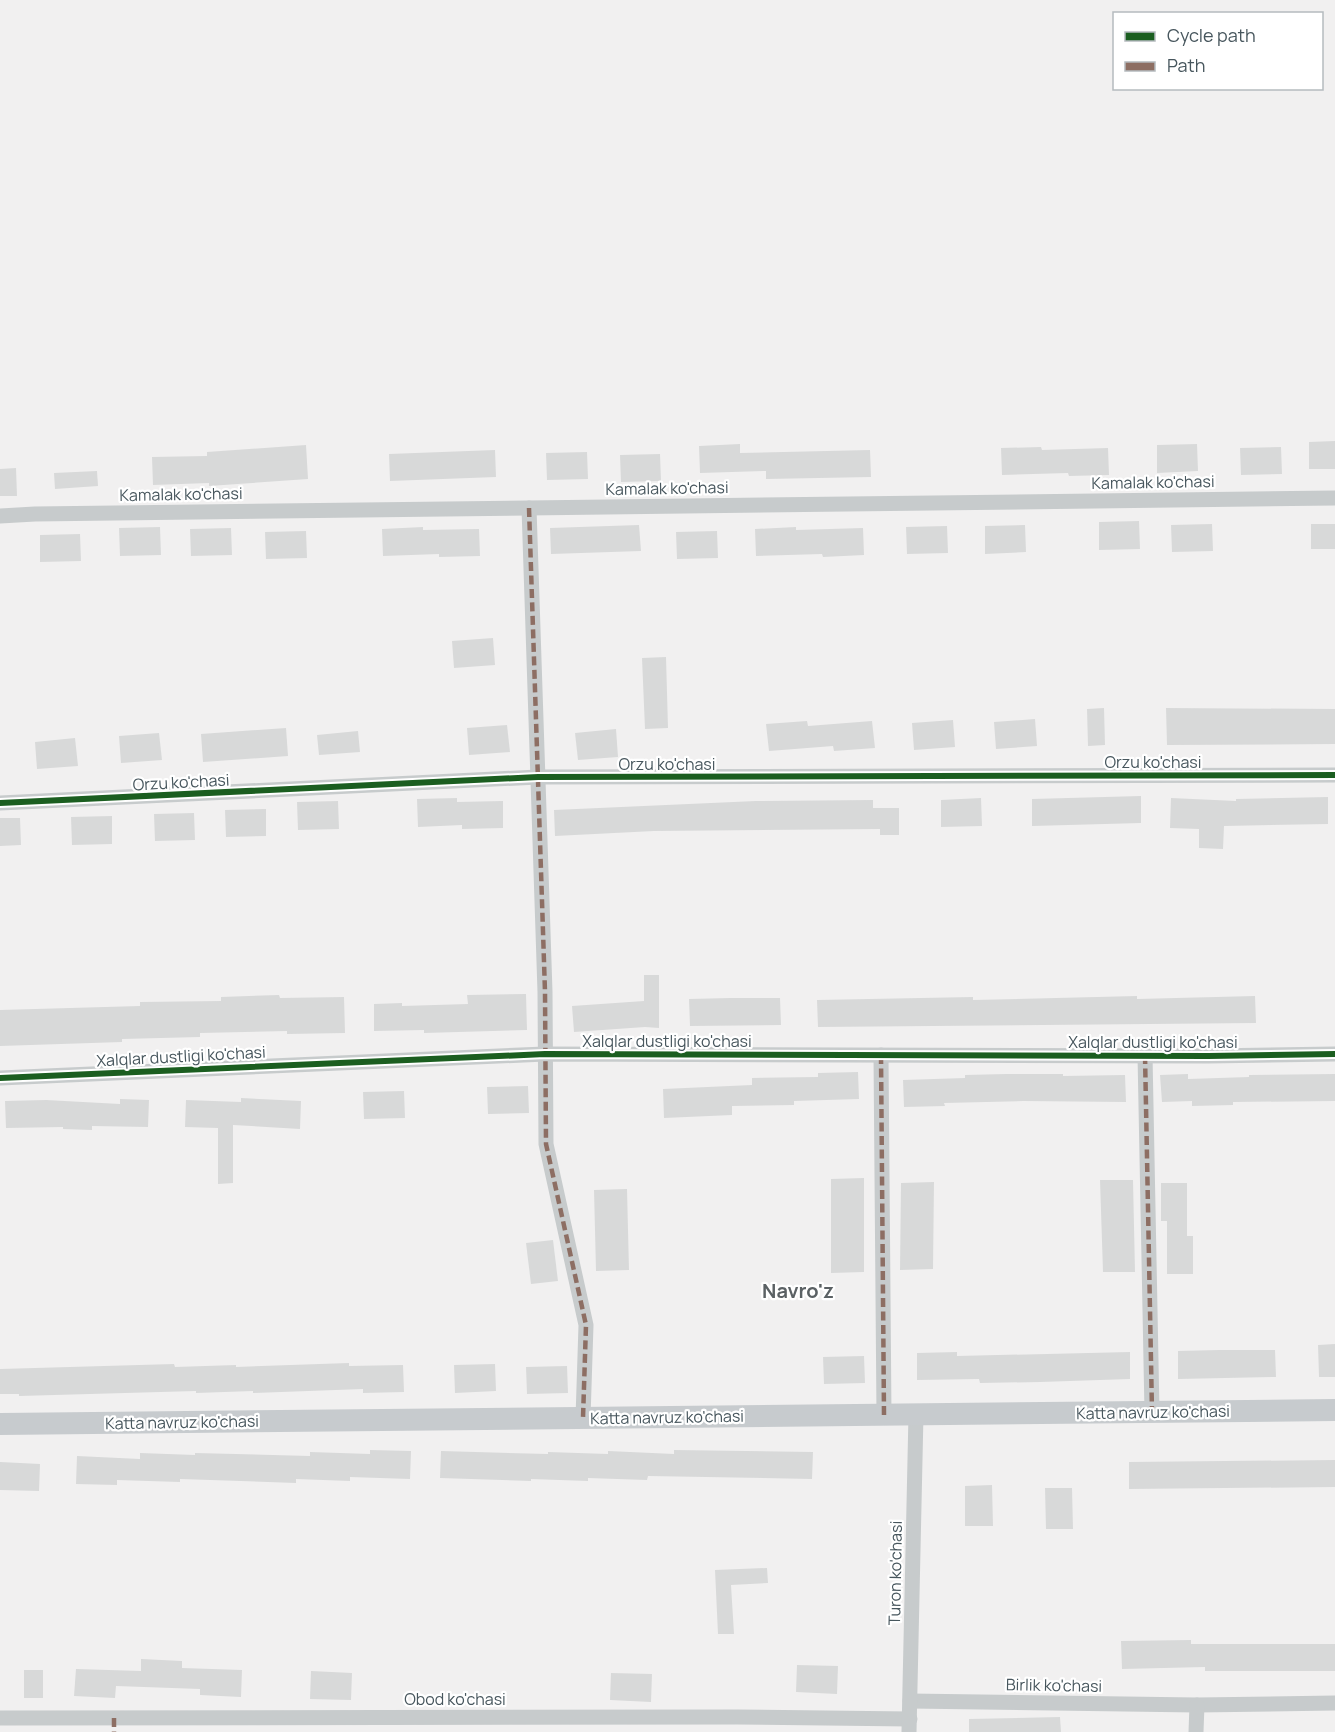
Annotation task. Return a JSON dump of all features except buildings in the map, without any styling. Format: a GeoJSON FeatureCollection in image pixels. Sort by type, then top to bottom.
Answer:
{"type":"FeatureCollection","features":[{"type":"Feature","properties":{"kind":"street","name":"Kamalak ko'chasi"},"geometry":{"type":"LineString","coordinates":[[0,516],[1335,498]]}},
{"type":"Feature","properties":{"kind":"street"},"geometry":{"type":"LineString","coordinates":[[529,508],[538,777],[546,1144],[586,1325],[583,1418]]}},
{"type":"Feature","properties":{"kind":"street","name":"Orzu ko'chasi"},"geometry":{"type":"LineString","coordinates":[[0,803],[538,777],[1335,775]]}},
{"type":"Feature","properties":{"kind":"street","name":"Xalqlar dustligi ko'chasi"},"geometry":{"type":"LineString","coordinates":[[0,1078],[545,1054],[1335,1054]]}},
{"type":"Feature","properties":{"kind":"street"},"geometry":{"type":"LineString","coordinates":[[881,1055],[884,1415]]}},
{"type":"Feature","properties":{"kind":"street"},"geometry":{"type":"LineString","coordinates":[[1145,1055],[1152,1412]]}},
{"type":"Feature","properties":{"kind":"street","name":"Katta navruz ko'chasi"},"geometry":{"type":"LineString","coordinates":[[0,1424],[1335,1410]]}},
{"type":"Feature","properties":{"kind":"street","name":"Turon ko'chasi"},"geometry":{"type":"LineString","coordinates":[[909,1725],[916,1414]]}},
{"type":"Feature","properties":{"kind":"street","name":"Birlik ko'chasi"},"geometry":{"type":"LineString","coordinates":[[910,1701],[1197,1705],[1335,1703]]}},
{"type":"Feature","properties":{"kind":"street"},"geometry":{"type":"LineString","coordinates":[[1196,1732],[1197,1705]]}},
{"type":"Feature","properties":{"kind":"street","name":"Obod ko'chasi"},"geometry":{"type":"LineString","coordinates":[[0,1718],[114,1725],[737,1717],[909,1725]]}},
{"type":"Feature","properties":{"kind":"marked path"},"geometry":{"type":"LineString","coordinates":[[529,508],[545,992],[546,1144],[586,1325],[583,1418]]}},
{"type":"Feature","properties":{"kind":"marked path"},"geometry":{"type":"LineString","coordinates":[[881,1055],[884,1415]]}},
{"type":"Feature","properties":{"kind":"marked path"},"geometry":{"type":"LineString","coordinates":[[1145,1055],[1152,1412]]}},
{"type":"Feature","properties":{"kind":"marked path"},"geometry":{"type":"LineString","coordinates":[[114,1718],[114,1732]]}},
{"type":"Feature","properties":{"kind":"cycle path"},"geometry":{"type":"LineString","coordinates":[[0,803],[538,777],[1335,775]]}},
{"type":"Feature","properties":{"kind":"cycle path"},"geometry":{"type":"LineString","coordinates":[[0,1078],[545,1054],[1208,1056],[1335,1054]]}},
{"type":"Feature","properties":{"kind":"district","name":"Navro'z"},"geometry":{"type":"Point","coordinates":[798,1291]}}]}
